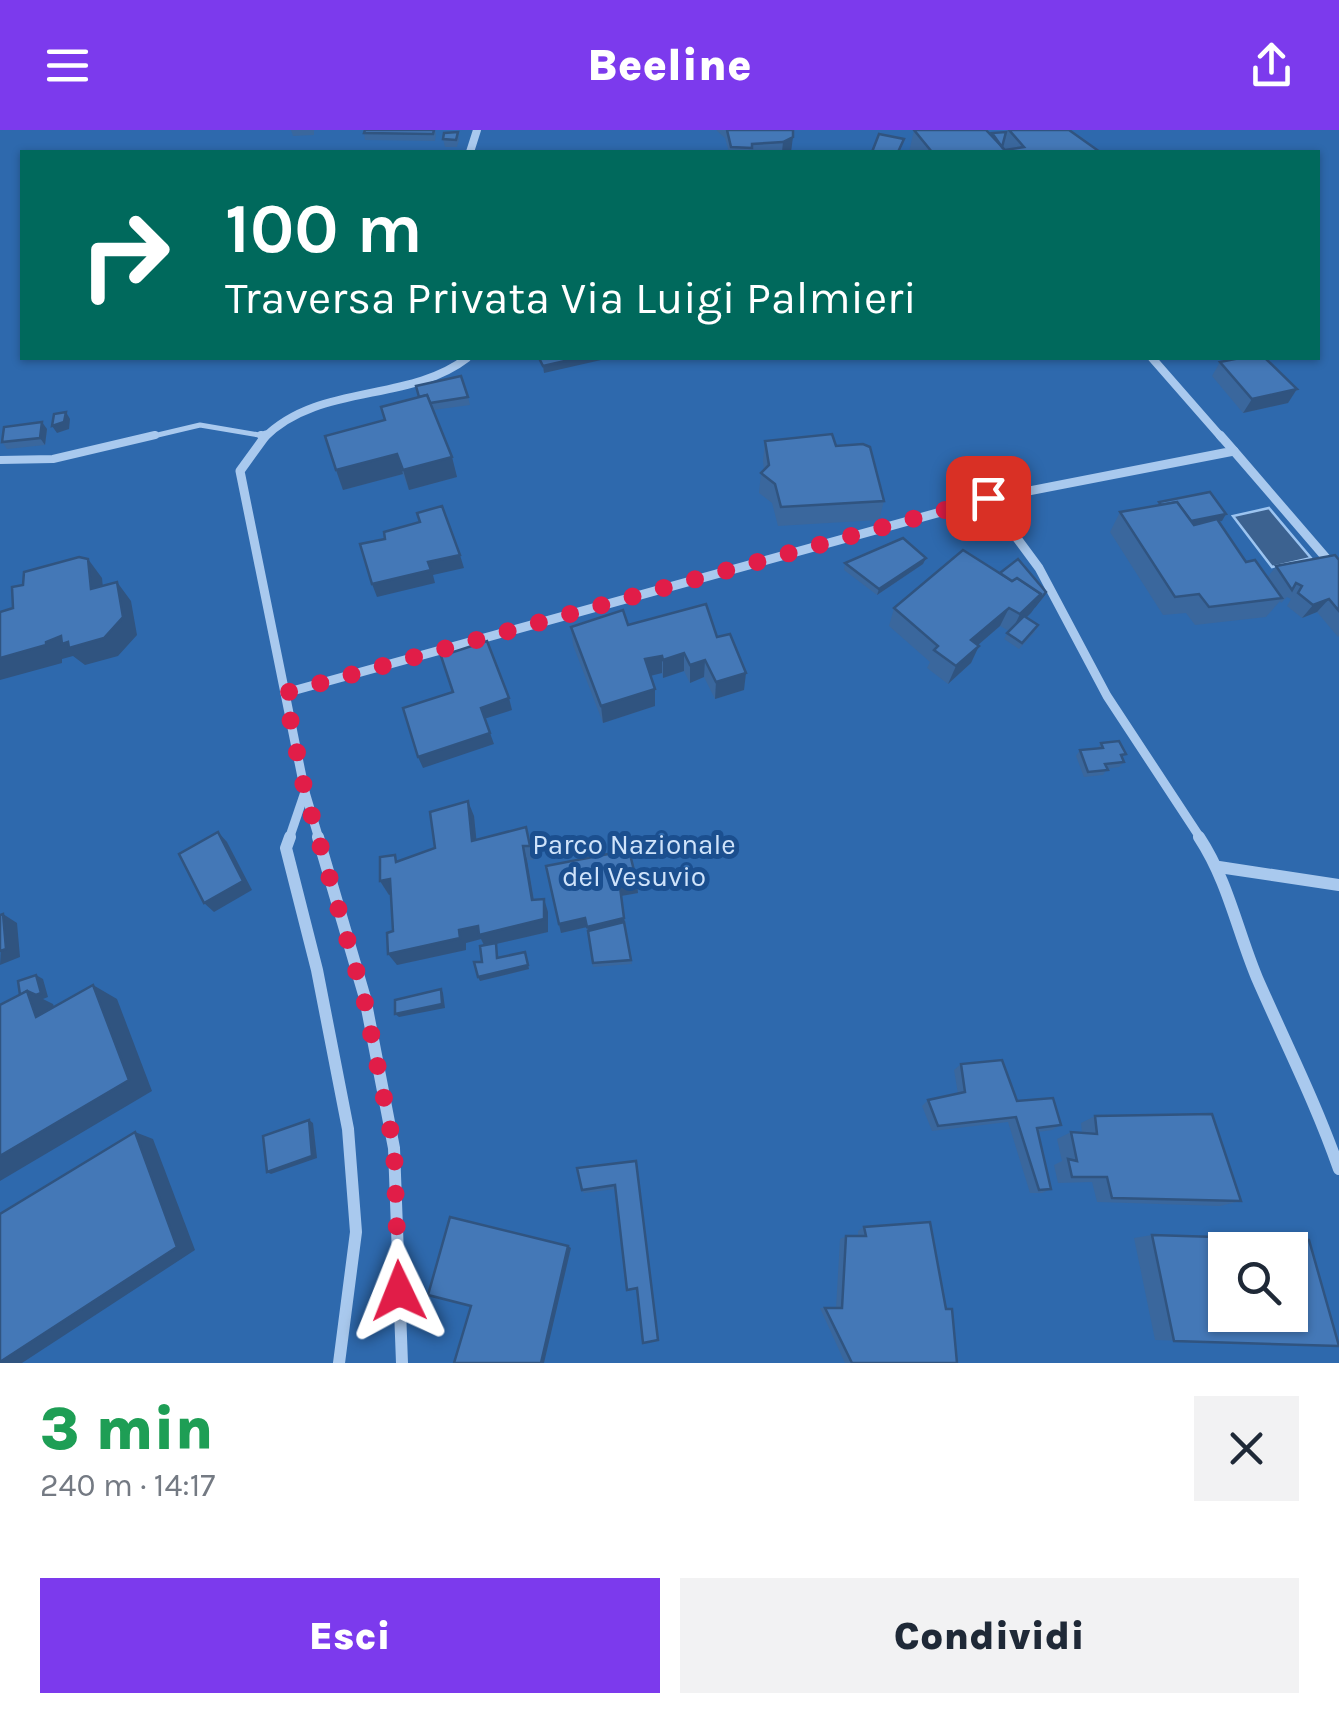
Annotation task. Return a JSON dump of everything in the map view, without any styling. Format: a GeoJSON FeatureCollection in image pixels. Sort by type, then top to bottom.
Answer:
{"type":"FeatureCollection","features":[{"type":"Feature","properties":{"kind":"street"},"geometry":{"type":"LineString","coordinates":[[402,1363],[394,1148],[364,998],[305,792],[240,471],[246,456],[265,436],[299,412],[445,372],[464,360]]}},
{"type":"Feature","properties":{"kind":"street"},"geometry":{"type":"LineString","coordinates":[[1154,360],[1339,573]]}},
{"type":"Feature","properties":{"kind":"street"},"geometry":{"type":"LineString","coordinates":[[285,693],[988,498],[1234,451]]}},
{"type":"Feature","properties":{"kind":"street"},"geometry":{"type":"LineString","coordinates":[[988,498],[1039,568],[1107,696],[1219,868],[1256,975],[1316,1104],[1339,1169]]}},
{"type":"Feature","properties":{"kind":"street"},"geometry":{"type":"LineString","coordinates":[[305,792],[286,848],[317,970],[348,1128],[356,1232],[339,1363]]}},
{"type":"Feature","properties":{"kind":"street"},"geometry":{"type":"LineString","coordinates":[[1219,868],[1339,886]]}},
{"type":"Feature","properties":{"kind":"lane"},"geometry":{"type":"LineString","coordinates":[[0,460],[53,459],[200,425],[265,436]]}},
{"type":"Feature","properties":{"kind":"green space","name":"Parco Nazionale del Vesuvio"},"geometry":{"type":"Polygon","coordinates":[[[0,130],[1339,130],[1339,1363],[0,1363],[0,130]]]}},
{"type":"Feature","properties":{"kind":"shaded area"},"geometry":{"type":"Polygon","coordinates":[[[1269,508],[1311,558],[1272,567],[1233,516],[1269,508]]]}},
{"type":"Feature","properties":{"kind":"building"},"geometry":{"type":"Polygon","coordinates":[[[434,130],[433,134],[364,133],[434,130]]]}},
{"type":"Feature","properties":{"kind":"building"},"geometry":{"type":"Polygon","coordinates":[[[727,130],[793,130],[793,137],[783,142],[752,144],[752,148],[731,147],[727,130]]]}},
{"type":"Feature","properties":{"kind":"building"},"geometry":{"type":"Polygon","coordinates":[[[914,130],[986,130],[1005,150],[930,150],[914,130]]]}},
{"type":"Feature","properties":{"kind":"building"},"geometry":{"type":"Polygon","coordinates":[[[1009,130],[1069,130],[1097,150],[1005,150],[1024,147],[1009,130]]]}},
{"type":"Feature","properties":{"kind":"building"},"geometry":{"type":"Polygon","coordinates":[[[458,132],[456,140],[443,139],[444,133],[458,132]]]}},
{"type":"Feature","properties":{"kind":"building"},"geometry":{"type":"Polygon","coordinates":[[[1006,132],[1002,147],[992,133],[1006,132]]]}},
{"type":"Feature","properties":{"kind":"building"},"geometry":{"type":"Polygon","coordinates":[[[879,134],[904,139],[899,150],[873,150],[879,134]]]}},
{"type":"Feature","properties":{"kind":"building"},"geometry":{"type":"Polygon","coordinates":[[[540,360],[569,360],[543,366],[540,360]]]}},
{"type":"Feature","properties":{"kind":"building"},"geometry":{"type":"Polygon","coordinates":[[[1267,360],[1297,389],[1252,399],[1220,362],[1267,360]]]}},
{"type":"Feature","properties":{"kind":"building"},"geometry":{"type":"Polygon","coordinates":[[[461,376],[468,397],[430,403],[427,395],[419,397],[416,386],[461,376]]]}},
{"type":"Feature","properties":{"kind":"building"},"geometry":{"type":"Polygon","coordinates":[[[427,395],[452,457],[403,470],[397,454],[336,470],[325,436],[385,420],[381,407],[427,395]]]}},
{"type":"Feature","properties":{"kind":"building"},"geometry":{"type":"Polygon","coordinates":[[[66,412],[64,422],[52,426],[54,414],[66,412]]]}},
{"type":"Feature","properties":{"kind":"building"},"geometry":{"type":"Polygon","coordinates":[[[42,422],[40,438],[2,442],[4,427],[42,422]]]}},
{"type":"Feature","properties":{"kind":"building"},"geometry":{"type":"Polygon","coordinates":[[[832,434],[836,446],[870,447],[884,501],[781,507],[775,484],[761,473],[769,465],[765,441],[832,434]]]}},
{"type":"Feature","properties":{"kind":"building"},"geometry":{"type":"Polygon","coordinates":[[[1210,492],[1226,514],[1191,521],[1177,502],[1159,502],[1210,492]]]}},
{"type":"Feature","properties":{"kind":"building"},"geometry":{"type":"Polygon","coordinates":[[[1177,502],[1194,525],[1217,519],[1246,562],[1255,560],[1282,598],[1209,607],[1199,594],[1175,597],[1120,512],[1177,502]]]}},
{"type":"Feature","properties":{"kind":"building"},"geometry":{"type":"Polygon","coordinates":[[[442,506],[460,555],[428,562],[431,570],[372,584],[360,544],[385,539],[384,532],[420,522],[417,513],[442,506]]]}},
{"type":"Feature","properties":{"kind":"building"},"geometry":{"type":"Polygon","coordinates":[[[903,538],[926,558],[879,589],[845,563],[903,538]]]}},
{"type":"Feature","properties":{"kind":"building"},"geometry":{"type":"Polygon","coordinates":[[[963,550],[1041,594],[1020,614],[1009,608],[971,640],[979,646],[956,666],[934,650],[938,646],[894,608],[963,550]]]}},
{"type":"Feature","properties":{"kind":"building"},"geometry":{"type":"Polygon","coordinates":[[[1335,555],[1339,560],[1339,611],[1329,599],[1313,605],[1298,593],[1302,586],[1296,583],[1292,590],[1276,566],[1335,555]]]}},
{"type":"Feature","properties":{"kind":"building"},"geometry":{"type":"Polygon","coordinates":[[[79,557],[88,559],[91,589],[117,582],[123,617],[104,638],[69,648],[68,642],[62,644],[61,636],[46,645],[0,658],[0,612],[13,608],[12,587],[23,585],[24,572],[79,557]]]}},
{"type":"Feature","properties":{"kind":"building"},"geometry":{"type":"Polygon","coordinates":[[[1018,559],[1046,592],[1034,607],[1041,594],[1017,578],[1012,581],[1000,573],[1018,559]]]}},
{"type":"Feature","properties":{"kind":"building"},"geometry":{"type":"Polygon","coordinates":[[[706,604],[717,637],[730,634],[746,673],[716,682],[705,660],[690,665],[684,653],[663,660],[662,656],[645,659],[655,689],[601,706],[571,627],[623,610],[628,625],[706,604]]]}},
{"type":"Feature","properties":{"kind":"building"},"geometry":{"type":"Polygon","coordinates":[[[1024,616],[1038,625],[1022,643],[1007,633],[1024,616]]]}},
{"type":"Feature","properties":{"kind":"building"},"geometry":{"type":"Polygon","coordinates":[[[487,641],[509,698],[481,708],[490,733],[418,757],[403,708],[453,692],[441,656],[487,641]]]}},
{"type":"Feature","properties":{"kind":"building"},"geometry":{"type":"Polygon","coordinates":[[[1119,741],[1126,754],[1121,755],[1124,762],[1105,764],[1108,770],[1088,772],[1080,750],[1103,748],[1101,743],[1119,741]]]}},
{"type":"Feature","properties":{"kind":"building"},"geometry":{"type":"Polygon","coordinates":[[[468,801],[472,841],[526,827],[530,846],[523,846],[532,900],[544,899],[544,919],[479,935],[478,926],[459,930],[460,938],[388,954],[387,933],[393,931],[390,879],[380,881],[380,857],[395,855],[396,862],[435,848],[430,812],[468,801]]]}},
{"type":"Feature","properties":{"kind":"building"},"geometry":{"type":"Polygon","coordinates":[[[218,832],[243,881],[204,903],[179,854],[218,832]]]}},
{"type":"Feature","properties":{"kind":"building"},"geometry":{"type":"Polygon","coordinates":[[[629,850],[637,883],[620,887],[624,918],[587,927],[585,918],[559,924],[546,866],[629,850]]]}},
{"type":"Feature","properties":{"kind":"building"},"geometry":{"type":"Polygon","coordinates":[[[3,914],[6,949],[0,951],[0,915],[3,914]]]}},
{"type":"Feature","properties":{"kind":"building"},"geometry":{"type":"Polygon","coordinates":[[[624,922],[631,960],[593,963],[588,931],[624,922]]]}},
{"type":"Feature","properties":{"kind":"building"},"geometry":{"type":"Polygon","coordinates":[[[496,943],[497,958],[525,952],[528,965],[478,977],[474,962],[482,962],[480,946],[496,943]]]}},
{"type":"Feature","properties":{"kind":"building"},"geometry":{"type":"Polygon","coordinates":[[[36,975],[41,993],[27,991],[20,995],[18,981],[36,975]]]}},
{"type":"Feature","properties":{"kind":"building"},"geometry":{"type":"Polygon","coordinates":[[[93,985],[129,1080],[0,1156],[0,1005],[27,991],[36,1017],[93,985]]]}},
{"type":"Feature","properties":{"kind":"building"},"geometry":{"type":"Polygon","coordinates":[[[441,989],[442,1004],[395,1014],[395,1000],[441,989]]]}},
{"type":"Feature","properties":{"kind":"building"},"geometry":{"type":"Polygon","coordinates":[[[1002,1060],[1017,1101],[1053,1098],[1061,1125],[1037,1128],[1051,1189],[1039,1190],[1016,1117],[938,1126],[928,1100],[965,1092],[961,1064],[1002,1060]]]}},
{"type":"Feature","properties":{"kind":"building"},"geometry":{"type":"Polygon","coordinates":[[[1212,1114],[1241,1201],[1112,1198],[1107,1177],[1072,1177],[1068,1159],[1077,1161],[1071,1132],[1097,1134],[1095,1116],[1212,1114]]]}},
{"type":"Feature","properties":{"kind":"building"},"geometry":{"type":"Polygon","coordinates":[[[309,1120],[312,1156],[267,1172],[263,1136],[309,1120]]]}},
{"type":"Feature","properties":{"kind":"building"},"geometry":{"type":"Polygon","coordinates":[[[135,1132],[177,1247],[0,1362],[0,1214],[135,1132]]]}},
{"type":"Feature","properties":{"kind":"building"},"geometry":{"type":"Polygon","coordinates":[[[636,1161],[658,1340],[643,1343],[637,1288],[627,1290],[615,1185],[582,1190],[577,1168],[636,1161]]]}},
{"type":"Feature","properties":{"kind":"building"},"geometry":{"type":"Polygon","coordinates":[[[450,1217],[568,1246],[541,1363],[454,1363],[471,1306],[428,1295],[450,1217]]]}},
{"type":"Feature","properties":{"kind":"building"},"geometry":{"type":"Polygon","coordinates":[[[930,1222],[946,1309],[952,1309],[957,1363],[852,1363],[825,1308],[842,1308],[846,1236],[866,1236],[864,1227],[930,1222]]]}},
{"type":"Feature","properties":{"kind":"building"},"geometry":{"type":"Polygon","coordinates":[[[1152,1235],[1208,1237],[1208,1332],[1308,1332],[1309,1240],[1339,1346],[1174,1341],[1152,1235]]]}},
{"type":"Feature","properties":{"kind":"route"},"geometry":{"type":"LineString","coordinates":[[399,1291],[394,1148],[364,998],[305,792],[285,693],[988,498]]}}]}
